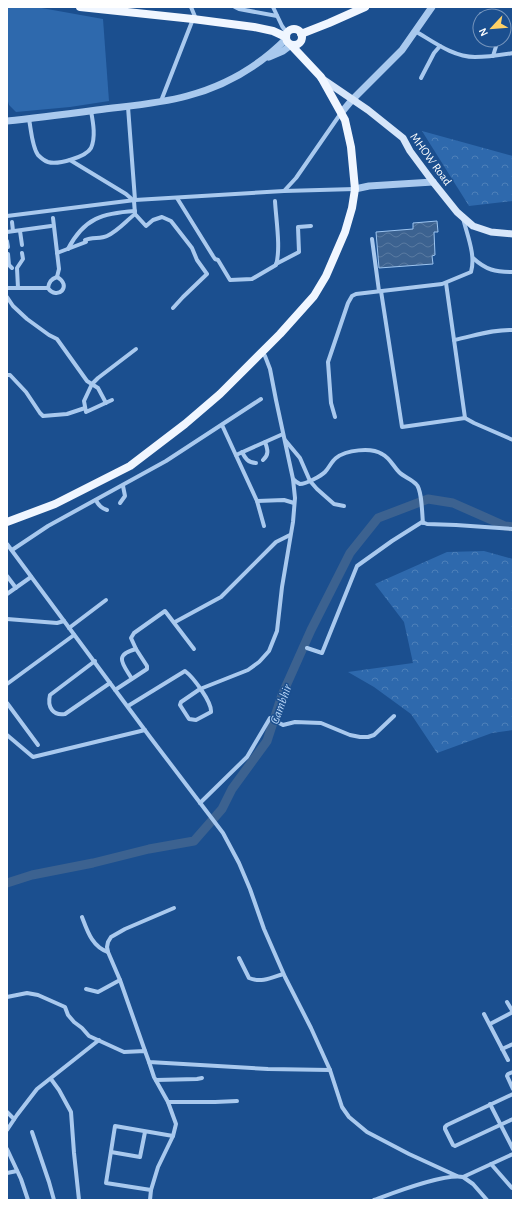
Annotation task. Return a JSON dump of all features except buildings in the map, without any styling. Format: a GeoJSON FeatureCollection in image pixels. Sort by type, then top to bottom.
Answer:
{"type":"FeatureCollection","features":[{"type":"Feature","properties":{"kind":"main road"},"geometry":{"type":"LineString","coordinates":[[80,7],[195,19],[254,27],[273,31],[298,44],[301,37],[365,7]]}},
{"type":"Feature","properties":{"kind":"main road"},"geometry":{"type":"LineString","coordinates":[[7,522],[54,504],[130,466],[185,424],[220,394],[280,334],[314,296],[326,276],[345,232],[352,208],[355,189],[351,147],[345,120],[321,77],[306,61],[288,38],[289,31],[297,30],[301,37],[306,61]]}},
{"type":"Feature","properties":{"kind":"main road","name":"MHOW Road"},"geometry":{"type":"LineString","coordinates":[[321,77],[368,110],[403,138],[410,151],[433,182],[457,212],[473,226],[481,230],[513,234]]}},
{"type":"Feature","properties":{"kind":"street"},"geometry":{"type":"LineString","coordinates":[[160,102],[195,19],[191,7]]}},
{"type":"Feature","properties":{"kind":"street"},"geometry":{"type":"LineString","coordinates":[[235,7],[238,9],[277,16]]}},
{"type":"Feature","properties":{"kind":"street"},"geometry":{"type":"LineString","coordinates":[[7,122],[160,102],[187,97],[211,89],[239,75],[266,58],[283,52],[288,38],[273,7]]}},
{"type":"Feature","properties":{"kind":"street"},"geometry":{"type":"LineString","coordinates":[[284,192],[304,167],[341,113],[402,50],[432,7]]}},
{"type":"Feature","properties":{"kind":"street"},"geometry":{"type":"LineString","coordinates":[[415,31],[440,46],[464,56],[493,56],[513,53]]}},
{"type":"Feature","properties":{"kind":"street"},"geometry":{"type":"LineString","coordinates":[[421,78],[434,53],[440,46]]}},
{"type":"Feature","properties":{"kind":"street"},"geometry":{"type":"LineString","coordinates":[[493,56],[496,48]]}},
{"type":"Feature","properties":{"kind":"street"},"geometry":{"type":"LineString","coordinates":[[128,107],[135,212],[146,226],[153,220],[162,217],[171,221],[192,248],[197,260],[207,274],[173,308]]}},
{"type":"Feature","properties":{"kind":"street"},"geometry":{"type":"LineString","coordinates":[[29,119],[38,154],[50,163],[70,160],[83,155],[91,148],[93,127],[91,111]]}},
{"type":"Feature","properties":{"kind":"street"},"geometry":{"type":"LineString","coordinates":[[70,160],[135,201]]}},
{"type":"Feature","properties":{"kind":"street"},"geometry":{"type":"LineString","coordinates":[[7,216],[135,201],[355,189],[369,186],[433,182]]}},
{"type":"Feature","properties":{"kind":"street"},"geometry":{"type":"LineString","coordinates":[[177,198],[213,256],[218,260],[230,280],[252,279],[299,252],[298,228],[311,226]]}},
{"type":"Feature","properties":{"kind":"street"},"geometry":{"type":"LineString","coordinates":[[275,201],[278,248],[276,264]]}},
{"type":"Feature","properties":{"kind":"street"},"geometry":{"type":"LineString","coordinates":[[57,253],[86,241],[89,238],[107,236],[122,225],[135,212]]}},
{"type":"Feature","properties":{"kind":"street"},"geometry":{"type":"LineString","coordinates":[[68,249],[82,228],[93,219],[135,212]]}},
{"type":"Feature","properties":{"kind":"street"},"geometry":{"type":"LineString","coordinates":[[53,218],[59,269],[57,277]]}},
{"type":"Feature","properties":{"kind":"street"},"geometry":{"type":"LineString","coordinates":[[335,417],[331,403],[328,362],[343,316],[352,296],[356,294],[436,285],[471,272],[473,265],[465,219]]}},
{"type":"Feature","properties":{"kind":"street"},"geometry":{"type":"LineString","coordinates":[[12,222],[13,231]]}},
{"type":"Feature","properties":{"kind":"street"},"geometry":{"type":"LineString","coordinates":[[7,232],[50,226]]}},
{"type":"Feature","properties":{"kind":"street"},"geometry":{"type":"LineString","coordinates":[[20,231],[22,245]]}},
{"type":"Feature","properties":{"kind":"street"},"geometry":{"type":"LineString","coordinates":[[372,239],[380,291],[391,346],[402,427],[465,418],[513,440]]}},
{"type":"Feature","properties":{"kind":"street"},"geometry":{"type":"LineString","coordinates":[[7,241],[8,247]]}},
{"type":"Feature","properties":{"kind":"street"},"geometry":{"type":"LineString","coordinates":[[18,288],[17,268],[23,259],[22,253]]}},
{"type":"Feature","properties":{"kind":"street"},"geometry":{"type":"LineString","coordinates":[[8,254],[9,268],[17,268]]}},
{"type":"Feature","properties":{"kind":"street"},"geometry":{"type":"LineString","coordinates":[[472,258],[479,264],[492,270],[513,272]]}},
{"type":"Feature","properties":{"kind":"street"},"geometry":{"type":"LineString","coordinates":[[57,277],[63,282],[64,286],[63,290],[54,294],[50,292],[48,288],[49,282],[52,278],[57,277]]}},
{"type":"Feature","properties":{"kind":"street"},"geometry":{"type":"LineString","coordinates":[[446,282],[465,418]]}},
{"type":"Feature","properties":{"kind":"street"},"geometry":{"type":"LineString","coordinates":[[7,288],[48,288]]}},
{"type":"Feature","properties":{"kind":"street"},"geometry":{"type":"LineString","coordinates":[[7,297],[13,306],[27,319],[57,339],[87,381],[98,388],[106,403]]}},
{"type":"Feature","properties":{"kind":"street"},"geometry":{"type":"LineString","coordinates":[[454,340],[488,332],[513,330]]}},
{"type":"Feature","properties":{"kind":"street"},"geometry":{"type":"LineString","coordinates":[[112,400],[86,412],[84,401],[92,384],[136,349]]}},
{"type":"Feature","properties":{"kind":"street"},"geometry":{"type":"LineString","coordinates":[[128,706],[185,671],[191,676],[200,689],[212,707],[211,712],[196,720],[189,719],[180,705],[181,702],[200,689],[248,670],[259,662],[269,651],[277,631],[294,503],[293,478],[270,369],[262,352]]}},
{"type":"Feature","properties":{"kind":"street"},"geometry":{"type":"LineString","coordinates":[[7,374],[10,375],[26,392],[43,416],[67,414],[85,408]]}},
{"type":"Feature","properties":{"kind":"street"},"geometry":{"type":"LineString","coordinates":[[12,550],[48,526],[166,461],[261,400]]}},
{"type":"Feature","properties":{"kind":"street"},"geometry":{"type":"LineString","coordinates":[[222,425],[257,501],[264,526]]}},
{"type":"Feature","properties":{"kind":"street"},"geometry":{"type":"LineString","coordinates":[[236,455],[283,436]]}},
{"type":"Feature","properties":{"kind":"street"},"geometry":{"type":"LineString","coordinates":[[283,436],[300,458],[310,480],[317,490],[334,504],[344,506]]}},
{"type":"Feature","properties":{"kind":"street"},"geometry":{"type":"LineString","coordinates":[[263,460],[268,452],[265,442]]}},
{"type":"Feature","properties":{"kind":"street"},"geometry":{"type":"LineString","coordinates":[[293,478],[300,484],[310,480],[324,473],[337,457],[348,452],[369,450],[382,454],[397,471],[416,484],[420,491],[423,523]]}},
{"type":"Feature","properties":{"kind":"street"},"geometry":{"type":"LineString","coordinates":[[242,452],[249,461],[256,463]]}},
{"type":"Feature","properties":{"kind":"street"},"geometry":{"type":"LineString","coordinates":[[120,504],[125,496],[123,486]]}},
{"type":"Feature","properties":{"kind":"street"},"geometry":{"type":"LineString","coordinates":[[96,500],[98,505],[107,510]]}},
{"type":"Feature","properties":{"kind":"street"},"geometry":{"type":"LineString","coordinates":[[257,501],[284,500],[294,503]]}},
{"type":"Feature","properties":{"kind":"street"},"geometry":{"type":"LineString","coordinates":[[308,648],[322,653],[357,566],[422,522],[427,524],[513,529]]}},
{"type":"Feature","properties":{"kind":"street"},"geometry":{"type":"LineString","coordinates":[[174,622],[221,597],[276,542],[290,534]]}},
{"type":"Feature","properties":{"kind":"street"},"geometry":{"type":"LineString","coordinates":[[7,544],[222,833],[239,863],[283,974],[311,1028],[330,1070],[342,1107],[349,1117],[367,1132],[409,1154],[457,1176],[463,1177],[473,1184],[487,1200]]}},
{"type":"Feature","properties":{"kind":"street"},"geometry":{"type":"LineString","coordinates":[[7,576],[16,588]]}},
{"type":"Feature","properties":{"kind":"street"},"geometry":{"type":"LineString","coordinates":[[7,594],[31,577]]}},
{"type":"Feature","properties":{"kind":"street"},"geometry":{"type":"LineString","coordinates":[[69,628],[106,600]]}},
{"type":"Feature","properties":{"kind":"street"},"geometry":{"type":"LineString","coordinates":[[115,690],[147,669],[147,666],[131,638],[134,632],[165,611],[194,649]]}},
{"type":"Feature","properties":{"kind":"street"},"geometry":{"type":"LineString","coordinates":[[7,619],[57,623],[64,620]]}},
{"type":"Feature","properties":{"kind":"street"},"geometry":{"type":"LineString","coordinates":[[7,684],[74,634]]}},
{"type":"Feature","properties":{"kind":"street"},"geometry":{"type":"LineString","coordinates":[[132,679],[122,663],[122,658],[124,653],[136,649]]}},
{"type":"Feature","properties":{"kind":"street"},"geometry":{"type":"LineString","coordinates":[[95,662],[50,695],[48,700],[51,709],[60,715],[65,714],[110,683]]}},
{"type":"Feature","properties":{"kind":"street"},"geometry":{"type":"LineString","coordinates":[[7,703],[38,745]]}},
{"type":"Feature","properties":{"kind":"street"},"geometry":{"type":"LineString","coordinates":[[200,803],[247,757],[270,718],[283,725],[295,722],[321,723],[350,735],[368,737],[374,735],[394,716]]}},
{"type":"Feature","properties":{"kind":"street"},"geometry":{"type":"LineString","coordinates":[[7,735],[33,757],[145,730]]}},
{"type":"Feature","properties":{"kind":"street"},"geometry":{"type":"LineString","coordinates":[[150,1200],[151,1190],[158,1167],[173,1136],[176,1124],[168,1102],[148,1062],[107,947],[111,937],[124,929],[174,908]]}},
{"type":"Feature","properties":{"kind":"street"},"geometry":{"type":"LineString","coordinates":[[82,916],[92,940],[102,950],[108,952]]}},
{"type":"Feature","properties":{"kind":"street"},"geometry":{"type":"LineString","coordinates":[[240,958],[249,978],[256,981],[263,981],[283,974]]}},
{"type":"Feature","properties":{"kind":"street"},"geometry":{"type":"LineString","coordinates":[[86,990],[98,992],[120,980]]}},
{"type":"Feature","properties":{"kind":"street"},"geometry":{"type":"LineString","coordinates":[[7,997],[27,992],[38,995],[65,1007],[68,1015],[89,1036],[124,1052],[145,1051]]}},
{"type":"Feature","properties":{"kind":"street"},"geometry":{"type":"LineString","coordinates":[[490,1024],[513,1012],[507,1002]]}},
{"type":"Feature","properties":{"kind":"street"},"geometry":{"type":"LineString","coordinates":[[484,1014],[508,1060]]}},
{"type":"Feature","properties":{"kind":"street"},"geometry":{"type":"LineString","coordinates":[[7,1130],[37,1090],[99,1040]]}},
{"type":"Feature","properties":{"kind":"street"},"geometry":{"type":"LineString","coordinates":[[502,1049],[513,1044]]}},
{"type":"Feature","properties":{"kind":"street"},"geometry":{"type":"LineString","coordinates":[[148,1062],[268,1069],[330,1070]]}},
{"type":"Feature","properties":{"kind":"street"},"geometry":{"type":"LineString","coordinates":[[513,1072],[507,1076],[513,1089]]}},
{"type":"Feature","properties":{"kind":"street"},"geometry":{"type":"LineString","coordinates":[[156,1080],[202,1078]]}},
{"type":"Feature","properties":{"kind":"street"},"geometry":{"type":"LineString","coordinates":[[51,1079],[72,1112],[74,1153],[79,1200]]}},
{"type":"Feature","properties":{"kind":"street"},"geometry":{"type":"LineString","coordinates":[[513,1094],[445,1127],[453,1145],[455,1146],[513,1119]]}},
{"type":"Feature","properties":{"kind":"street"},"geometry":{"type":"LineString","coordinates":[[168,1102],[237,1101]]}},
{"type":"Feature","properties":{"kind":"street"},"geometry":{"type":"LineString","coordinates":[[490,1104],[513,1149]]}},
{"type":"Feature","properties":{"kind":"street"},"geometry":{"type":"LineString","coordinates":[[7,1112],[14,1119]]}},
{"type":"Feature","properties":{"kind":"street"},"geometry":{"type":"LineString","coordinates":[[151,1190],[106,1183],[115,1126],[173,1136]]}},
{"type":"Feature","properties":{"kind":"street"},"geometry":{"type":"LineString","coordinates":[[32,1132],[54,1200]]}},
{"type":"Feature","properties":{"kind":"street"},"geometry":{"type":"LineString","coordinates":[[111,1152],[140,1156],[145,1132]]}},
{"type":"Feature","properties":{"kind":"street"},"geometry":{"type":"LineString","coordinates":[[7,1149],[28,1200]]}},
{"type":"Feature","properties":{"kind":"street"},"geometry":{"type":"LineString","coordinates":[[463,1177],[513,1154]]}},
{"type":"Feature","properties":{"kind":"street"},"geometry":{"type":"LineString","coordinates":[[492,1164],[513,1188]]}},
{"type":"Feature","properties":{"kind":"street"},"geometry":{"type":"LineString","coordinates":[[7,1174],[17,1171]]}},
{"type":"Feature","properties":{"kind":"street"},"geometry":{"type":"LineString","coordinates":[[374,1200],[428,1182],[457,1176]]}},
{"type":"Feature","properties":{"kind":"green space"},"geometry":{"type":"Polygon","coordinates":[[[7,7],[36,7],[103,19],[109,101],[70,107],[16,112],[9,105],[7,98],[7,7]]]}},
{"type":"Feature","properties":{"kind":"green space"},"geometry":{"type":"Polygon","coordinates":[[[422,131],[513,156],[513,201],[469,206],[422,131]]]}},
{"type":"Feature","properties":{"kind":"green space"},"geometry":{"type":"Polygon","coordinates":[[[484,551],[513,559],[513,730],[492,733],[437,753],[411,714],[374,687],[348,672],[413,663],[404,622],[375,584],[447,552],[484,551]]]}},
{"type":"Feature","properties":{"kind":"water"},"geometry":{"type":"Polygon","coordinates":[[[437,221],[438,232],[434,232],[435,255],[432,256],[433,264],[379,268],[376,232],[413,229],[413,223],[437,221]]]}},
{"type":"Feature","properties":{"kind":"waterway","name":"Gambhir"},"geometry":{"type":"LineString","coordinates":[[7,883],[32,875],[93,863],[149,849],[194,841],[222,809],[232,789],[267,741],[282,695],[311,630],[350,553],[378,518],[428,499],[453,503],[505,526],[513,527]]}}]}
